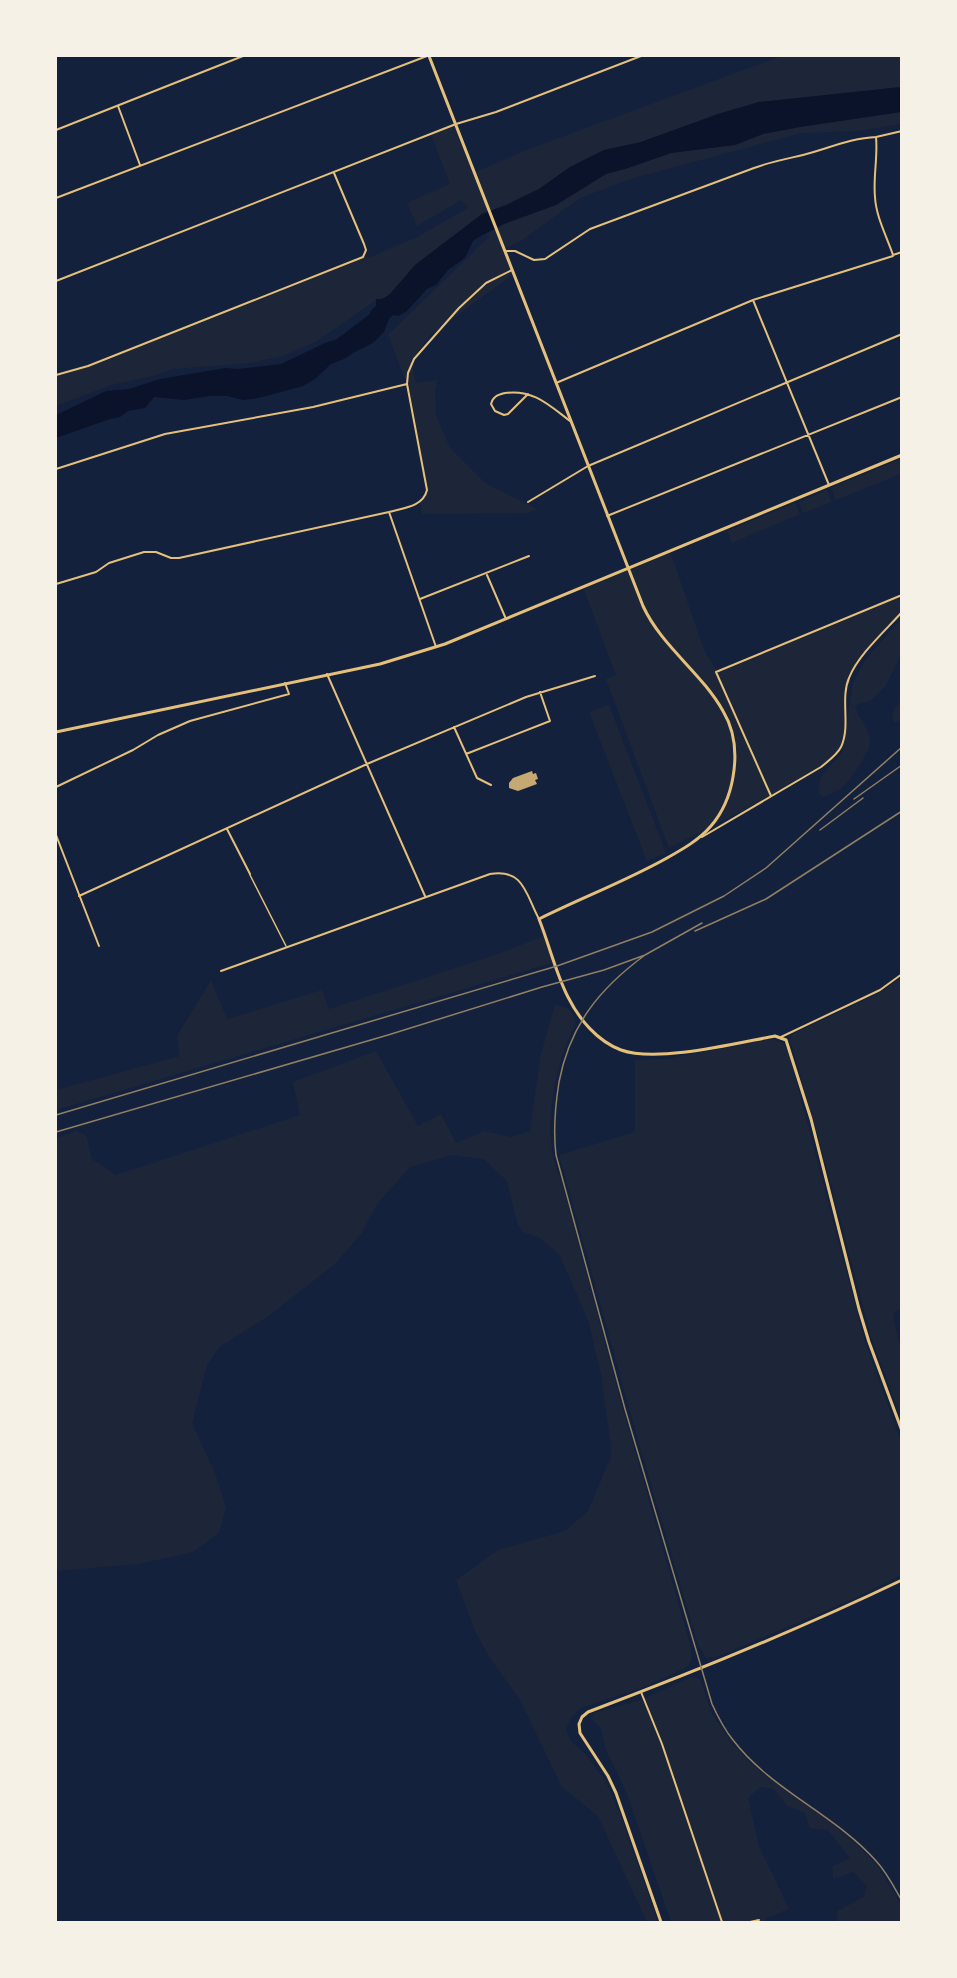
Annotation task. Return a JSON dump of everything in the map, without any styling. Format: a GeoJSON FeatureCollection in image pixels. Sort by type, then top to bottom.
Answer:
{"type":"FeatureCollection","features":[{"type":"Feature","properties":{"kind":"street"},"geometry":{"type":"LineString","coordinates":[[56,130],[243,56]]}},
{"type":"Feature","properties":{"kind":"street"},"geometry":{"type":"LineString","coordinates":[[56,198],[428,56],[627,569],[653,627],[715,698],[733,737],[735,765],[729,796],[717,818],[696,840]]}},
{"type":"Feature","properties":{"kind":"street"},"geometry":{"type":"LineString","coordinates":[[56,281],[456,124],[496,112],[641,56]]}},
{"type":"Feature","properties":{"kind":"street"},"geometry":{"type":"LineString","coordinates":[[118,105],[140,165]]}},
{"type":"Feature","properties":{"kind":"street"},"geometry":{"type":"LineString","coordinates":[[504,250],[515,251],[534,260],[545,259],[590,229],[773,161],[803,155],[862,137],[876,137],[902,131]]}},
{"type":"Feature","properties":{"kind":"street"},"geometry":{"type":"LineString","coordinates":[[876,137],[877,161],[874,195],[876,208],[893,255]]}},
{"type":"Feature","properties":{"kind":"street"},"geometry":{"type":"LineString","coordinates":[[56,375],[88,366],[363,257],[366,250],[364,244],[334,172]]}},
{"type":"Feature","properties":{"kind":"street"},"geometry":{"type":"LineString","coordinates":[[556,383],[753,300],[902,252]]}},
{"type":"Feature","properties":{"kind":"street"},"geometry":{"type":"LineString","coordinates":[[56,584],[96,572],[109,563],[144,552],[156,552],[171,558],[190,555],[389,512],[421,502],[427,490],[406,384],[408,373],[414,359],[459,308],[486,283],[512,270]]}},
{"type":"Feature","properties":{"kind":"street"},"geometry":{"type":"LineString","coordinates":[[753,300],[829,485]]}},
{"type":"Feature","properties":{"kind":"street"},"geometry":{"type":"LineString","coordinates":[[528,502],[588,466],[902,334]]}},
{"type":"Feature","properties":{"kind":"street"},"geometry":{"type":"LineString","coordinates":[[56,470],[165,434],[313,407],[406,384]]}},
{"type":"Feature","properties":{"kind":"street"},"geometry":{"type":"LineString","coordinates":[[528,394],[504,416],[495,411],[490,404],[499,394],[511,392],[528,394],[536,396],[572,423]]}},
{"type":"Feature","properties":{"kind":"street"},"geometry":{"type":"LineString","coordinates":[[607,516],[902,397]]}},
{"type":"Feature","properties":{"kind":"street"},"geometry":{"type":"LineString","coordinates":[[56,732],[380,664],[436,647],[902,455]]}},
{"type":"Feature","properties":{"kind":"street"},"geometry":{"type":"LineString","coordinates":[[389,512],[436,647]]}},
{"type":"Feature","properties":{"kind":"street"},"geometry":{"type":"LineString","coordinates":[[420,599],[529,556]]}},
{"type":"Feature","properties":{"kind":"street"},"geometry":{"type":"LineString","coordinates":[[486,574],[506,619]]}},
{"type":"Feature","properties":{"kind":"street"},"geometry":{"type":"LineString","coordinates":[[771,796],[716,672],[902,595]]}},
{"type":"Feature","properties":{"kind":"street"},"geometry":{"type":"LineString","coordinates":[[539,920],[645,871],[821,767],[834,756],[841,747],[843,737],[848,680],[855,666],[902,612]]}},
{"type":"Feature","properties":{"kind":"street"},"geometry":{"type":"LineString","coordinates":[[327,674],[425,897]]}},
{"type":"Feature","properties":{"kind":"street"},"geometry":{"type":"LineString","coordinates":[[79,896],[366,764],[540,693],[595,675]]}},
{"type":"Feature","properties":{"kind":"street"},"geometry":{"type":"LineString","coordinates":[[56,787],[190,721],[289,694],[285,683]]}},
{"type":"Feature","properties":{"kind":"street"},"geometry":{"type":"LineString","coordinates":[[466,754],[550,721],[540,693]]}},
{"type":"Feature","properties":{"kind":"street"},"geometry":{"type":"LineString","coordinates":[[454,727],[477,778],[491,785]]}},
{"type":"Feature","properties":{"kind":"street"},"geometry":{"type":"LineString","coordinates":[[227,829],[286,946]]}},
{"type":"Feature","properties":{"kind":"street"},"geometry":{"type":"LineString","coordinates":[[56,835],[99,946]]}},
{"type":"Feature","properties":{"kind":"street"},"geometry":{"type":"LineString","coordinates":[[221,971],[490,874],[507,872],[516,877],[522,885],[539,920],[567,996],[581,1020],[595,1034],[620,1050],[667,1054],[775,1036],[786,1040],[811,1119],[859,1310],[902,1431]]}},
{"type":"Feature","properties":{"kind":"street"},"geometry":{"type":"LineString","coordinates":[[781,1037],[880,990],[902,974]]}},
{"type":"Feature","properties":{"kind":"street"},"geometry":{"type":"LineString","coordinates":[[662,1923],[616,1793],[608,1776],[580,1733],[579,1724],[582,1717],[588,1712],[641,1692],[902,1580]]}},
{"type":"Feature","properties":{"kind":"street"},"geometry":{"type":"LineString","coordinates":[[641,1692],[662,1744],[722,1923]]}},
{"type":"Feature","properties":{"kind":"street"},"geometry":{"type":"LineString","coordinates":[[750,1923],[759,1920]]}},
{"type":"Feature","properties":{"kind":"shaded area"},"geometry":{"type":"Polygon","coordinates":[[[782,56],[901,56],[901,87],[759,102],[641,142],[604,150],[570,167],[539,189],[482,214],[415,265],[394,291],[385,298],[376,300],[317,341],[283,356],[249,363],[173,369],[111,385],[56,406],[56,375],[88,366],[363,257],[371,257],[419,236],[468,208],[461,200],[417,226],[407,203],[450,184],[431,134],[456,124],[474,173],[526,150],[782,56]]]}},
{"type":"Feature","properties":{"kind":"shaded area"},"geometry":{"type":"Polygon","coordinates":[[[901,87],[901,112],[763,134],[735,145],[671,153],[606,174],[556,205],[504,224],[473,241],[465,258],[448,270],[436,285],[427,289],[406,312],[398,316],[393,315],[384,332],[373,343],[331,364],[315,379],[303,386],[243,400],[227,396],[184,400],[154,397],[145,408],[128,411],[120,417],[56,438],[56,415],[106,391],[129,389],[160,379],[225,368],[238,369],[281,364],[337,339],[370,314],[376,306],[376,299],[389,295],[415,265],[482,214],[539,189],[570,167],[604,150],[641,142],[759,102],[901,87]]]}},
{"type":"Feature","properties":{"kind":"shaded area"},"geometry":{"type":"Polygon","coordinates":[[[901,112],[901,124],[858,131],[801,133],[630,179],[580,198],[522,240],[504,249],[514,274],[431,334],[411,361],[416,383],[437,380],[436,415],[450,448],[485,483],[537,509],[528,513],[422,514],[421,502],[427,490],[407,384],[388,335],[490,236],[485,235],[504,224],[556,205],[606,174],[671,153],[735,145],[763,134],[901,112]]]}},
{"type":"Feature","properties":{"kind":"shaded area"},"geometry":{"type":"Polygon","coordinates":[[[901,459],[901,474],[836,500],[831,488],[901,459]]]}},
{"type":"Feature","properties":{"kind":"shaded area"},"geometry":{"type":"Polygon","coordinates":[[[827,490],[831,502],[803,513],[799,502],[827,490]]]}},
{"type":"Feature","properties":{"kind":"shaded area"},"geometry":{"type":"Polygon","coordinates":[[[795,503],[800,514],[732,543],[727,531],[795,503]]]}},
{"type":"Feature","properties":{"kind":"shaded area"},"geometry":{"type":"Polygon","coordinates":[[[670,551],[704,650],[717,671],[901,595],[901,612],[863,654],[851,672],[846,689],[845,733],[836,754],[826,764],[808,775],[669,848],[606,679],[616,675],[583,587],[670,551]]]}},
{"type":"Feature","properties":{"kind":"shaded area"},"geometry":{"type":"Polygon","coordinates":[[[901,619],[901,655],[885,687],[870,701],[860,703],[855,707],[870,738],[867,753],[844,786],[823,797],[819,794],[820,781],[843,750],[853,683],[866,659],[901,619]]]}},
{"type":"Feature","properties":{"kind":"shaded area"},"geometry":{"type":"Polygon","coordinates":[[[901,700],[901,720],[894,723],[892,718],[894,709],[901,700]]]}},
{"type":"Feature","properties":{"kind":"shaded area"},"geometry":{"type":"Polygon","coordinates":[[[609,705],[666,853],[647,861],[589,712],[609,705]]]}},
{"type":"Feature","properties":{"kind":"shaded area"},"geometry":{"type":"Polygon","coordinates":[[[546,935],[555,962],[56,1110],[56,1090],[180,1056],[177,1036],[211,980],[227,1019],[322,990],[329,1009],[495,955],[546,935]]]}},
{"type":"Feature","properties":{"kind":"shaded area"},"geometry":{"type":"Polygon","coordinates":[[[901,978],[902,1308],[893,1313],[901,1345],[901,1418],[871,1337],[823,1154],[790,1040],[792,1034],[880,993],[901,978]]]}},
{"type":"Feature","properties":{"kind":"shaded area"},"geometry":{"type":"Polygon","coordinates":[[[555,1004],[571,1010],[576,1023],[563,1053],[554,1088],[551,1122],[553,1155],[690,1644],[692,1659],[687,1667],[647,1686],[581,1708],[571,1717],[566,1729],[571,1741],[586,1755],[605,1780],[620,1814],[658,1922],[647,1922],[598,1816],[562,1787],[520,1700],[492,1661],[476,1633],[456,1580],[498,1550],[565,1531],[588,1511],[612,1454],[601,1374],[588,1320],[559,1254],[540,1238],[523,1232],[518,1225],[507,1181],[484,1159],[451,1155],[410,1167],[377,1204],[361,1234],[335,1264],[267,1317],[219,1347],[207,1365],[192,1424],[215,1473],[226,1507],[219,1533],[193,1552],[138,1564],[56,1571],[56,1138],[77,1131],[86,1135],[92,1159],[116,1175],[300,1115],[293,1082],[376,1051],[418,1126],[441,1114],[456,1143],[484,1131],[511,1137],[530,1131],[540,1058],[555,1004]]]}},
{"type":"Feature","properties":{"kind":"shaded area"},"geometry":{"type":"Polygon","coordinates":[[[772,1039],[783,1043],[788,1050],[865,1342],[901,1441],[901,1575],[849,1601],[716,1657],[706,1658],[698,1645],[639,1444],[559,1155],[635,1132],[635,1060],[666,1059],[772,1039]]]}},
{"type":"Feature","properties":{"kind":"shaded area"},"geometry":{"type":"Polygon","coordinates":[[[691,1677],[700,1679],[712,1714],[730,1741],[756,1768],[832,1824],[877,1865],[901,1904],[901,1922],[838,1922],[837,1911],[864,1897],[867,1886],[854,1872],[833,1879],[833,1866],[850,1858],[828,1830],[810,1828],[805,1813],[787,1806],[774,1789],[760,1787],[748,1798],[759,1846],[789,1909],[766,1918],[765,1922],[671,1922],[626,1791],[606,1750],[601,1728],[591,1719],[594,1713],[641,1700],[691,1677]]]}},
{"type":"Feature","properties":{"kind":"building"},"geometry":{"type":"Polygon","coordinates":[[[532,771],[533,774],[536,773],[537,784],[518,791],[509,788],[509,783],[513,778],[532,771]]]}},
{"type":"Feature","properties":{"kind":"railway"},"geometry":{"type":"LineString","coordinates":[[56,1115],[557,966],[652,932],[724,896],[766,868],[902,747]]}},
{"type":"Feature","properties":{"kind":"railway"},"geometry":{"type":"LineString","coordinates":[[854,799],[902,765]]}},
{"type":"Feature","properties":{"kind":"railway"},"geometry":{"type":"LineString","coordinates":[[820,830],[863,798]]}},
{"type":"Feature","properties":{"kind":"railway"},"geometry":{"type":"LineString","coordinates":[[695,931],[766,899],[902,811]]}},
{"type":"Feature","properties":{"kind":"railway"},"geometry":{"type":"LineString","coordinates":[[56,1132],[604,970],[645,955],[702,923]]}},
{"type":"Feature","properties":{"kind":"railway"},"geometry":{"type":"LineString","coordinates":[[645,955],[600,995],[579,1026],[564,1062],[556,1100],[555,1118],[556,1155],[625,1409],[712,1704],[721,1723],[749,1758],[766,1774],[860,1845],[884,1871],[902,1901]]}}]}
